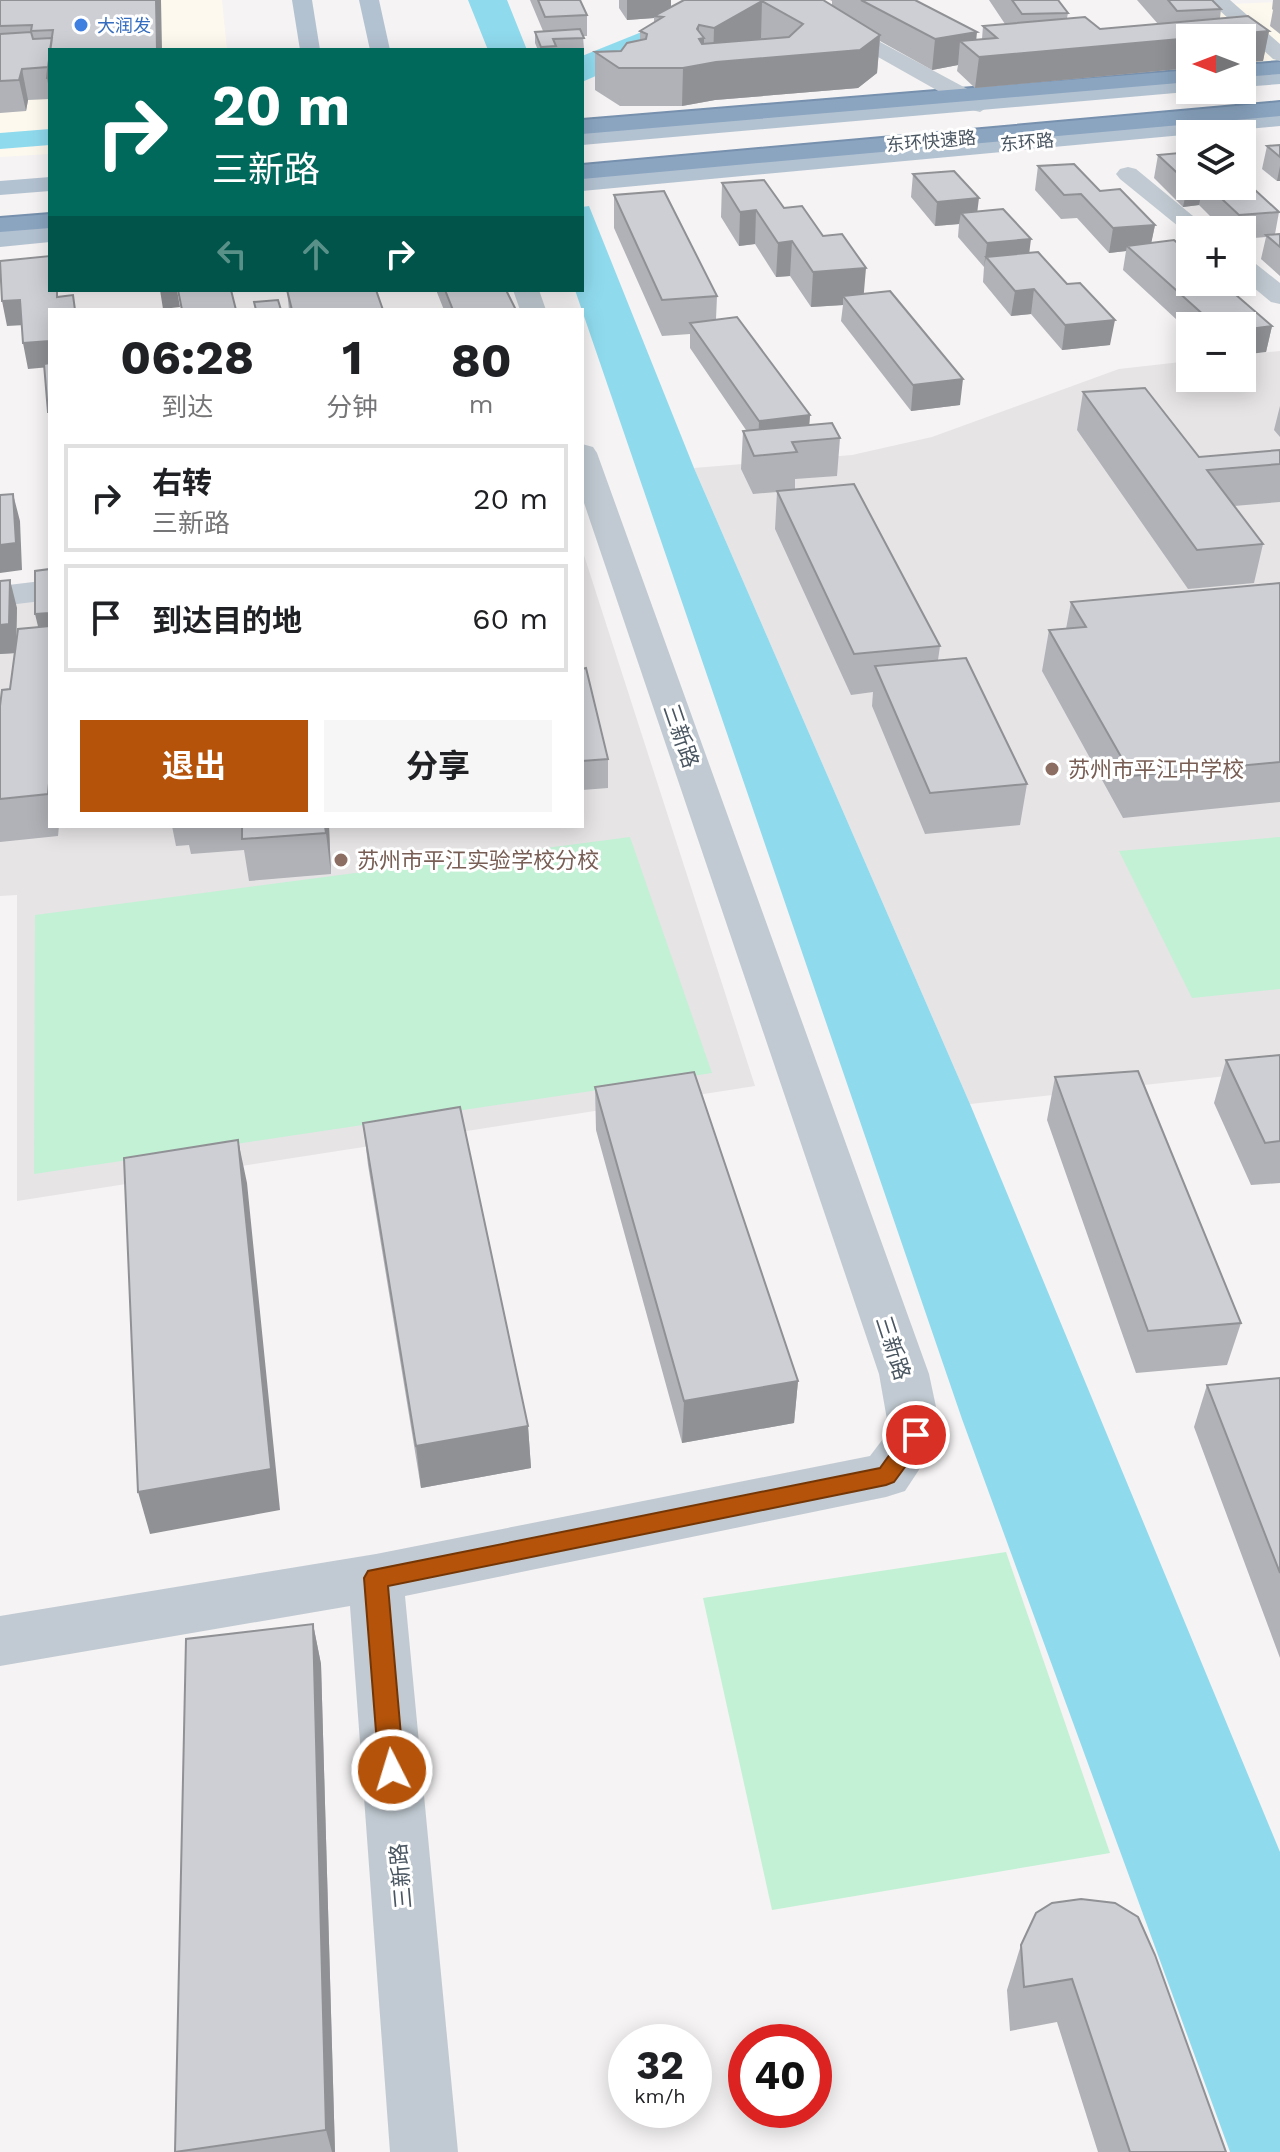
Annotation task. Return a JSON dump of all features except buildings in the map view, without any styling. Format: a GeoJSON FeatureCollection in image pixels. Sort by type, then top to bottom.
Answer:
{"type":"FeatureCollection","features":[{"type":"Feature","properties":{"kind":"highway"},"geometry":{"type":"LineString","coordinates":[[1256,70],[1280,68]]}},
{"type":"Feature","properties":{"kind":"highway"},"geometry":{"type":"LineString","coordinates":[[584,127],[970,100],[1176,78]]}},
{"type":"Feature","properties":{"kind":"highway","name":"东环快速路"},"geometry":{"type":"LineString","coordinates":[[584,151],[1280,88]]}},
{"type":"Feature","properties":{"kind":"highway","name":"东环快速路"},"geometry":{"type":"LineString","coordinates":[[584,172],[1280,109]]}},
{"type":"Feature","properties":{"kind":"highway"},"geometry":{"type":"LineString","coordinates":[[0,203],[48,199]]}},
{"type":"Feature","properties":{"kind":"highway"},"geometry":{"type":"LineString","coordinates":[[0,225],[48,221]]}},
{"type":"Feature","properties":{"kind":"main road"},"geometry":{"type":"LineString","coordinates":[[302,0],[310,48]]}},
{"type":"Feature","properties":{"kind":"main road"},"geometry":{"type":"LineString","coordinates":[[369,0],[380,48]]}},
{"type":"Feature","properties":{"kind":"main road"},"geometry":{"type":"LineString","coordinates":[[1256,80],[1280,78]]}},
{"type":"Feature","properties":{"kind":"main road","name":"东环路"},"geometry":{"type":"LineString","coordinates":[[584,138],[970,100],[1176,87]]}},
{"type":"Feature","properties":{"kind":"main road","name":"东环路"},"geometry":{"type":"LineString","coordinates":[[584,184],[1280,119]]}},
{"type":"Feature","properties":{"kind":"main road"},"geometry":{"type":"LineString","coordinates":[[0,188],[48,184]]}},
{"type":"Feature","properties":{"kind":"main road"},"geometry":{"type":"LineString","coordinates":[[0,239],[48,234]]}},
{"type":"Feature","properties":{"kind":"street"},"geometry":{"type":"LineString","coordinates":[[787,0],[970,100]]}},
{"type":"Feature","properties":{"kind":"street"},"geometry":{"type":"LineString","coordinates":[[1218,0],[1280,55]]}},
{"type":"Feature","properties":{"kind":"street"},"geometry":{"type":"LineString","coordinates":[[1128,174],[1180,216]]}},
{"type":"Feature","properties":{"kind":"street"},"geometry":{"type":"LineString","coordinates":[[1256,276],[1280,296]]}},
{"type":"Feature","properties":{"kind":"street","name":"三新路"},"geometry":{"type":"LineString","coordinates":[[424,2152],[376,1578],[886,1475],[916,1435],[904,1374],[593,519],[584,465]]}},
{"type":"Feature","properties":{"kind":"street"},"geometry":{"type":"LineString","coordinates":[[0,596],[48,590]]}},
{"type":"Feature","properties":{"kind":"street"},"geometry":{"type":"LineString","coordinates":[[0,1641],[376,1578]]}},
{"type":"Feature","properties":{"kind":"shaded area","name":"大润发"},"geometry":{"type":"Polygon","coordinates":[[[0,0],[222,0],[227,48],[48,48],[48,154],[0,157],[0,0]]]}},
{"type":"Feature","properties":{"kind":"shaded area"},"geometry":{"type":"Polygon","coordinates":[[[1280,2],[1280,64],[1256,66],[1256,24],[1226,24],[1204,5],[1280,2]]]}},
{"type":"Feature","properties":{"kind":"shaded area","name":"苏州市平江中学校"},"geometry":{"type":"Polygon","coordinates":[[[1280,351],[1280,1070],[970,1104],[694,468],[852,455],[932,437],[1119,369],[1176,363],[1176,392],[1256,392],[1256,354],[1280,351]]]}},
{"type":"Feature","properties":{"kind":"shaded area","name":"苏州市平江实验学校分校"},"geometry":{"type":"Polygon","coordinates":[[[584,555],[755,1086],[17,1201],[17,895],[0,896],[0,591],[48,585],[48,828],[584,828],[584,555]]]}},
{"type":"Feature","properties":{"kind":"green space","name":"苏州市平江实验学校分校"},"geometry":{"type":"Polygon","coordinates":[[[630,837],[712,1073],[34,1174],[35,915],[630,837]]]}},
{"type":"Feature","properties":{"kind":"green space"},"geometry":{"type":"Polygon","coordinates":[[[1280,837],[1280,989],[1192,998],[1119,851],[1280,837]]]}},
{"type":"Feature","properties":{"kind":"green space"},"geometry":{"type":"Polygon","coordinates":[[[1006,1552],[1110,1853],[772,1910],[703,1598],[1006,1552]]]}},
{"type":"Feature","properties":{"kind":"water"},"geometry":{"type":"Polygon","coordinates":[[[468,0],[507,0],[526,48],[487,48],[468,0]]]}},
{"type":"Feature","properties":{"kind":"water"},"geometry":{"type":"Polygon","coordinates":[[[679,17],[607,71],[584,81],[584,55],[679,17]]]}},
{"type":"Feature","properties":{"kind":"water"},"geometry":{"type":"Polygon","coordinates":[[[48,129],[48,145],[0,149],[0,133],[48,129]]]}},
{"type":"Feature","properties":{"kind":"water"},"geometry":{"type":"Polygon","coordinates":[[[589,206],[694,468],[970,1104],[1280,1852],[1280,2152],[1230,2152],[962,1419],[584,316],[584,308],[581,308],[576,292],[584,292],[584,207],[589,206]]]}},
{"type":"Feature","properties":{"kind":"place","name":"大润发"},"geometry":{"type":"Point","coordinates":[81,25]}},
{"type":"Feature","properties":{"kind":"place","name":"苏州市平江中学校"},"geometry":{"type":"Point","coordinates":[1052,769]}},
{"type":"Feature","properties":{"kind":"place","name":"苏州市平江实验学校分校"},"geometry":{"type":"Point","coordinates":[341,860]}},
{"type":"Feature","properties":{"kind":"route"},"geometry":{"type":"LineString","coordinates":[[392,1770],[376,1578],[886,1475],[916,1435]]}}]}
